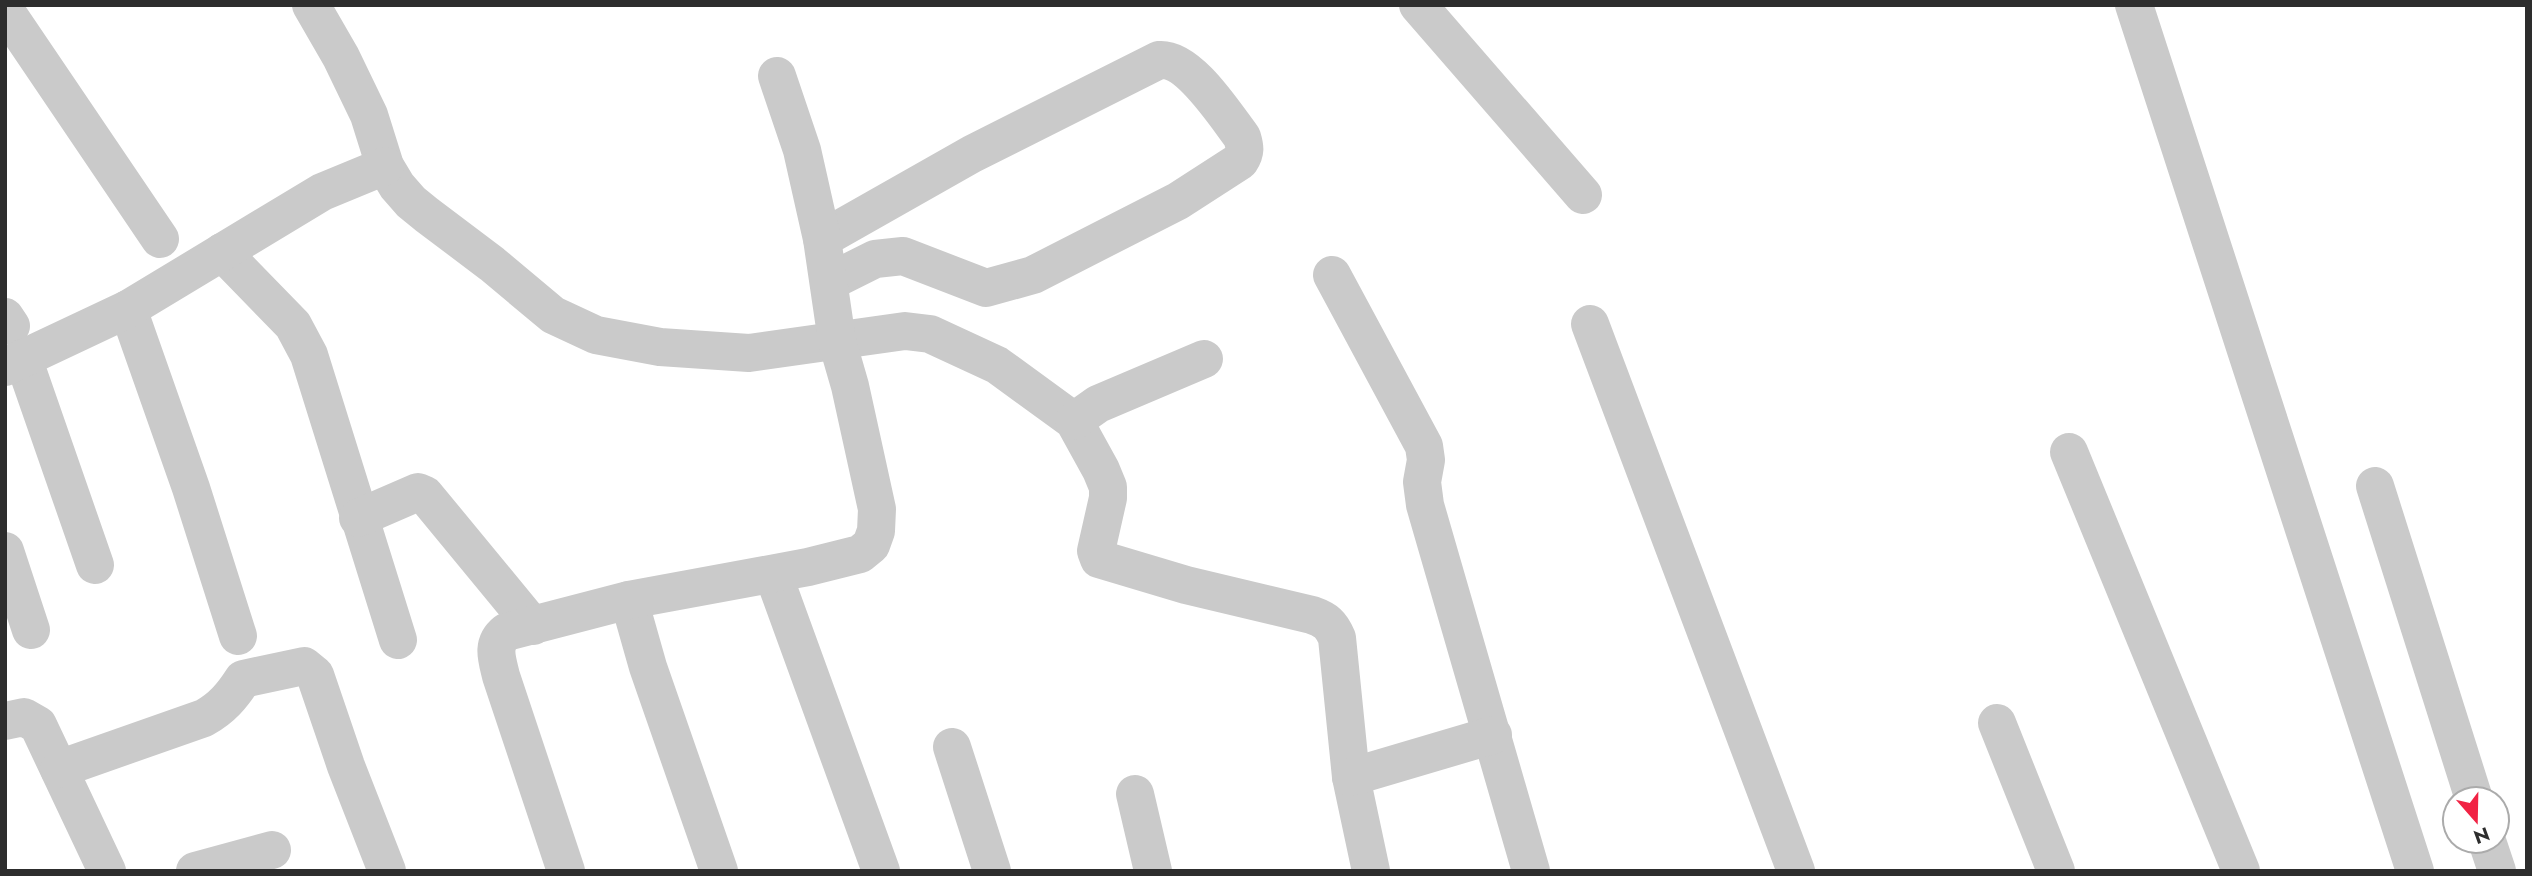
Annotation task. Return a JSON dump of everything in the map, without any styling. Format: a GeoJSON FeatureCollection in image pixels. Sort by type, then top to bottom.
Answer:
{"type":"FeatureCollection","features":[{"type":"Feature","properties":{"kind":"street"},"geometry":{"type":"LineString","coordinates":[[311,5],[341,57],[369,115],[385,166],[411,202],[553,315],[596,335],[660,347],[749,353],[905,331],[930,334],[997,366],[1074,421],[1108,487],[1096,551],[1099,559],[1186,585],[1312,615],[1332,625],[1337,638],[1352,777],[1371,871]]}},
{"type":"Feature","properties":{"kind":"street"},"geometry":{"type":"LineString","coordinates":[[1418,5],[1583,195]]}},
{"type":"Feature","properties":{"kind":"street"},"geometry":{"type":"LineString","coordinates":[[2133,5],[2415,871]]}},
{"type":"Feature","properties":{"kind":"street"},"geometry":{"type":"LineString","coordinates":[[5,10],[160,239]]}},
{"type":"Feature","properties":{"kind":"street"},"geometry":{"type":"LineString","coordinates":[[822,239],[972,154],[1159,60],[1168,59],[1183,68],[1203,87],[1242,137],[1245,147],[1245,153],[1240,160],[1178,201],[1033,275],[986,288],[903,256],[875,260],[829,282]]}},
{"type":"Feature","properties":{"kind":"street"},"geometry":{"type":"LineString","coordinates":[[566,871],[501,676],[495,649],[498,639],[506,632],[629,600],[773,574],[860,554],[871,545],[876,531],[877,509],[850,386],[837,341],[822,239],[802,150],[777,76]]}},
{"type":"Feature","properties":{"kind":"street"},"geometry":{"type":"LineString","coordinates":[[95,565],[11,342],[128,309],[322,192],[385,166]]}},
{"type":"Feature","properties":{"kind":"street"},"geometry":{"type":"LineString","coordinates":[[222,252],[293,325],[309,355],[398,640]]}},
{"type":"Feature","properties":{"kind":"street"},"geometry":{"type":"LineString","coordinates":[[1332,275],[1424,446],[1426,460],[1422,482],[1425,505],[1531,871]]}},
{"type":"Feature","properties":{"kind":"street"},"geometry":{"type":"LineString","coordinates":[[128,309],[191,488],[238,636]]}},
{"type":"Feature","properties":{"kind":"street"},"geometry":{"type":"LineString","coordinates":[[1590,324],[1796,871]]}},
{"type":"Feature","properties":{"kind":"street"},"geometry":{"type":"LineString","coordinates":[[1074,421],[1098,404],[1204,359]]}},
{"type":"Feature","properties":{"kind":"street"},"geometry":{"type":"LineString","coordinates":[[2069,452],[2241,871]]}},
{"type":"Feature","properties":{"kind":"street"},"geometry":{"type":"LineString","coordinates":[[2375,486],[2470,785]]}},
{"type":"Feature","properties":{"kind":"street"},"geometry":{"type":"LineString","coordinates":[[358,518],[418,492],[425,495],[533,626]]}},
{"type":"Feature","properties":{"kind":"street"},"geometry":{"type":"LineString","coordinates":[[5,551],[31,630]]}},
{"type":"Feature","properties":{"kind":"street"},"geometry":{"type":"LineString","coordinates":[[773,574],[881,871]]}},
{"type":"Feature","properties":{"kind":"street"},"geometry":{"type":"LineString","coordinates":[[629,600],[648,667],[719,871]]}},
{"type":"Feature","properties":{"kind":"street"},"geometry":{"type":"LineString","coordinates":[[59,769],[204,718],[218,710],[243,679],[304,666],[315,675],[346,766],[387,871]]}},
{"type":"Feature","properties":{"kind":"street"},"geometry":{"type":"LineString","coordinates":[[5,721],[24,717],[38,725],[107,871]]}},
{"type":"Feature","properties":{"kind":"street"},"geometry":{"type":"LineString","coordinates":[[1997,723],[2056,871]]}},
{"type":"Feature","properties":{"kind":"street"},"geometry":{"type":"LineString","coordinates":[[1352,777],[1493,736]]}},
{"type":"Feature","properties":{"kind":"street"},"geometry":{"type":"LineString","coordinates":[[952,747],[992,871]]}},
{"type":"Feature","properties":{"kind":"street"},"geometry":{"type":"LineString","coordinates":[[1135,794],[1153,871]]}},
{"type":"Feature","properties":{"kind":"street"},"geometry":{"type":"LineString","coordinates":[[195,871],[272,850]]}}]}
